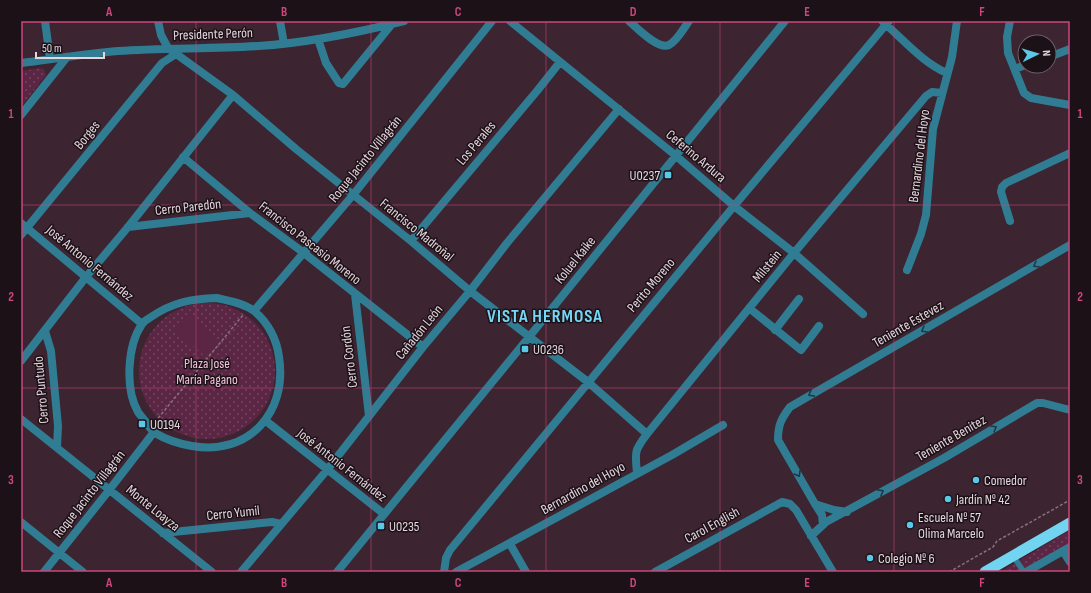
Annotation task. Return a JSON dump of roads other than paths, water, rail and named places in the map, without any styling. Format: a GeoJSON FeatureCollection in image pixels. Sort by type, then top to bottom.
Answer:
{"type":"FeatureCollection","features":[{"type":"Feature","properties":{"kind":"highway"},"geometry":{"type":"LineString","coordinates":[[985,572],[1070,523]]}},
{"type":"Feature","properties":{"kind":"street"},"geometry":{"type":"LineString","coordinates":[[45,21],[50,59]]}},
{"type":"Feature","properties":{"kind":"street"},"geometry":{"type":"LineString","coordinates":[[158,21],[161,35],[168,48]]}},
{"type":"Feature","properties":{"kind":"street"},"geometry":{"type":"LineString","coordinates":[[280,21],[284,44]]}},
{"type":"Feature","properties":{"kind":"street","name":"Presidente Perón"},"geometry":{"type":"LineString","coordinates":[[21,63],[117,51],[284,44],[368,30],[404,21]]}},
{"type":"Feature","properties":{"kind":"street","name":"Roque Jacinto Villagrán"},"geometry":{"type":"LineString","coordinates":[[250,309],[304,253],[354,195],[492,21]]}},
{"type":"Feature","properties":{"kind":"street","name":"Ceferino Ardura"},"geometry":{"type":"LineString","coordinates":[[510,21],[675,155],[734,206],[794,253],[863,314]]}},
{"type":"Feature","properties":{"kind":"street"},"geometry":{"type":"LineString","coordinates":[[629,21],[656,44],[663,46],[669,45],[674,41],[690,21]]}},
{"type":"Feature","properties":{"kind":"street","name":"Koluel Kaike"},"geometry":{"type":"LineString","coordinates":[[337,572],[530,337],[675,155],[785,21]]}},
{"type":"Feature","properties":{"kind":"street","name":"Bernardino del Hoyo"},"geometry":{"type":"LineString","coordinates":[[907,270],[921,234],[926,215],[933,129],[952,57],[957,21]]}},
{"type":"Feature","properties":{"kind":"street"},"geometry":{"type":"LineString","coordinates":[[1010,21],[1007,37],[1008,53],[1024,93],[1037,99],[1070,105]]}},
{"type":"Feature","properties":{"kind":"street"},"geometry":{"type":"LineString","coordinates":[[886,22],[930,62],[939,69],[948,73]]}},
{"type":"Feature","properties":{"kind":"street","name":"Perito Moreno"},"geometry":{"type":"LineString","coordinates":[[444,572],[446,558],[450,550],[886,22]]}},
{"type":"Feature","properties":{"kind":"street"},"geometry":{"type":"LineString","coordinates":[[318,39],[326,63],[339,83],[343,84],[392,24]]}},
{"type":"Feature","properties":{"kind":"street","name":"Francisco Madroñal"},"geometry":{"type":"LineString","coordinates":[[168,48],[233,95],[296,149],[411,241],[470,291],[588,382],[647,434]]}},
{"type":"Feature","properties":{"kind":"street"},"geometry":{"type":"LineString","coordinates":[[1057,54],[1070,50]]}},
{"type":"Feature","properties":{"kind":"street","name":"Borges"},"geometry":{"type":"LineString","coordinates":[[21,235],[24,225],[162,63],[176,54]]}},
{"type":"Feature","properties":{"kind":"street"},"geometry":{"type":"LineString","coordinates":[[21,115],[67,57]]}},
{"type":"Feature","properties":{"kind":"street","name":"Los Perales"},"geometry":{"type":"LineString","coordinates":[[411,241],[560,62]]}},
{"type":"Feature","properties":{"kind":"street","name":"Milstein"},"geometry":{"type":"LineString","coordinates":[[637,473],[635,456],[637,447],[647,434],[794,253],[926,96],[932,92],[942,93]]}},
{"type":"Feature","properties":{"kind":"street"},"geometry":{"type":"LineString","coordinates":[[21,361],[86,277],[128,227],[233,95]]}},
{"type":"Feature","properties":{"kind":"street","name":"Cañadón León"},"geometry":{"type":"LineString","coordinates":[[241,572],[327,470],[423,347],[470,291],[507,243],[619,109]]}},
{"type":"Feature","properties":{"kind":"street"},"geometry":{"type":"LineString","coordinates":[[1010,221],[1001,192],[1002,187],[1006,183],[1070,153]]}},
{"type":"Feature","properties":{"kind":"street","name":"Francisco Pascasio Moreno"},"geometry":{"type":"LineString","coordinates":[[183,157],[250,213],[304,253],[423,347]]}},
{"type":"Feature","properties":{"kind":"street","name":"Cerro Paredón"},"geometry":{"type":"LineString","coordinates":[[128,227],[250,213]]}},
{"type":"Feature","properties":{"kind":"street","name":"José Antonio Fernández"},"geometry":{"type":"LineString","coordinates":[[24,225],[142,324]]}},
{"type":"Feature","properties":{"kind":"street","name":"Teniente Estevez"},"geometry":{"type":"LineString","coordinates":[[815,504],[778,440],[778,428],[783,416],[790,407],[1070,245]]}},
{"type":"Feature","properties":{"kind":"street","name":"Cerro Cordón"},"geometry":{"type":"LineString","coordinates":[[355,294],[370,416]]}},
{"type":"Feature","properties":{"kind":"street"},"geometry":{"type":"LineString","coordinates":[[217,298],[236,302],[250,309],[269,328],[277,345],[281,365],[280,386],[274,407],[266,421],[250,436],[240,442],[212,447],[192,446],[152,430],[138,411],[130,390],[129,366],[132,346],[142,324],[160,311],[180,302],[198,299],[217,298]]}},
{"type":"Feature","properties":{"kind":"street"},"geometry":{"type":"LineString","coordinates":[[775,330],[799,299]]}},
{"type":"Feature","properties":{"kind":"street"},"geometry":{"type":"LineString","coordinates":[[749,308],[801,350],[819,326]]}},
{"type":"Feature","properties":{"kind":"street","name":"Cerro Puntudo"},"geometry":{"type":"LineString","coordinates":[[45,331],[51,351],[58,426],[57,447]]}},
{"type":"Feature","properties":{"kind":"street","name":"Teniente Benitez"},"geometry":{"type":"LineString","coordinates":[[811,536],[822,525],[944,458],[1037,404],[1043,402],[1070,410]]}},
{"type":"Feature","properties":{"kind":"street","name":"Monte Loayza"},"geometry":{"type":"LineString","coordinates":[[21,419],[212,572]]}},
{"type":"Feature","properties":{"kind":"street","name":"José Antonio Fernández"},"geometry":{"type":"LineString","coordinates":[[266,421],[384,514]]}},
{"type":"Feature","properties":{"kind":"street","name":"Bernardino del Hoyo"},"geometry":{"type":"LineString","coordinates":[[456,572],[672,455],[723,425]]}},
{"type":"Feature","properties":{"kind":"street","name":"Roque Jacinto Villagrán"},"geometry":{"type":"LineString","coordinates":[[44,572],[110,489],[152,430]]}},
{"type":"Feature","properties":{"kind":"street","name":"Carol English"},"geometry":{"type":"LineString","coordinates":[[655,572],[782,502],[790,504],[796,510],[811,536]]}},
{"type":"Feature","properties":{"kind":"street"},"geometry":{"type":"LineString","coordinates":[[815,504],[834,510],[847,512]]}},
{"type":"Feature","properties":{"kind":"street"},"geometry":{"type":"LineString","coordinates":[[815,504],[822,515],[822,525]]}},
{"type":"Feature","properties":{"kind":"street"},"geometry":{"type":"LineString","coordinates":[[21,522],[83,572]]}},
{"type":"Feature","properties":{"kind":"street","name":"Cerro Yumil"},"geometry":{"type":"LineString","coordinates":[[163,533],[272,522],[281,524]]}},
{"type":"Feature","properties":{"kind":"street"},"geometry":{"type":"LineString","coordinates":[[811,536],[833,572]]}},
{"type":"Feature","properties":{"kind":"street"},"geometry":{"type":"LineString","coordinates":[[510,544],[526,572]]}},
{"type":"Feature","properties":{"kind":"street"},"geometry":{"type":"LineString","coordinates":[[1025,572],[1066,549],[1070,562]]}},
{"type":"Feature","properties":{"kind":"lane"},"geometry":{"type":"LineString","coordinates":[[1013,556],[1025,572]]}},
{"type":"Feature","properties":{"kind":"place","name":"U0237"},"geometry":{"type":"Point","coordinates":[668,175]}},
{"type":"Feature","properties":{"kind":"place","name":"U0236"},"geometry":{"type":"Point","coordinates":[525,349]}},
{"type":"Feature","properties":{"kind":"place","name":"U0194"},"geometry":{"type":"Point","coordinates":[142,424]}},
{"type":"Feature","properties":{"kind":"place","name":"Comedor"},"geometry":{"type":"Point","coordinates":[976,480]}},
{"type":"Feature","properties":{"kind":"place","name":"Jardín Nº 42"},"geometry":{"type":"Point","coordinates":[948,499]}},
{"type":"Feature","properties":{"kind":"place","name":"Escuela Nº 57 Olima Marcelo"},"geometry":{"type":"Point","coordinates":[910,525]}},
{"type":"Feature","properties":{"kind":"place","name":"U0235"},"geometry":{"type":"Point","coordinates":[381,526]}},
{"type":"Feature","properties":{"kind":"place","name":"Colegio Nº 6"},"geometry":{"type":"Point","coordinates":[870,558]}},
{"type":"Feature","properties":{"kind":"district","name":"VISTA HERMOSA"},"geometry":{"type":"Point","coordinates":[545,316]}},
{"type":"Feature","properties":{"kind":"park label","name":"Plaza José María Pagano"},"geometry":{"type":"Point","coordinates":[207,372]}}]}
